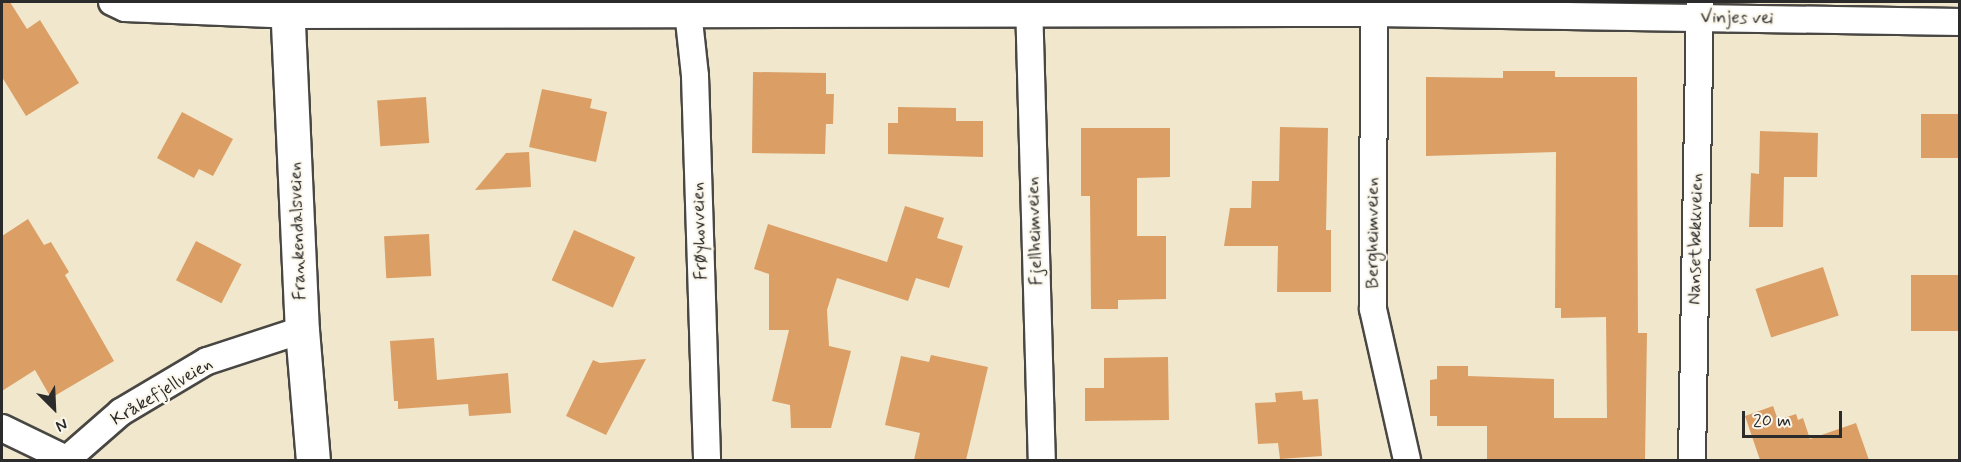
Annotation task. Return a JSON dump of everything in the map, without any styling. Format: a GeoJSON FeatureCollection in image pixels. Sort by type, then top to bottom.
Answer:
{"type":"FeatureCollection","features":[{"type":"Feature","properties":{"kind":"main road","name":"Frankendalsveien"},"geometry":{"type":"LineString","coordinates":[[288,8],[302,330],[313,460]]}},
{"type":"Feature","properties":{"kind":"street","name":"Vinjes vei"},"geometry":{"type":"LineString","coordinates":[[112,2],[124,8],[1700,9],[1959,22]]}},
{"type":"Feature","properties":{"kind":"street","name":"Fjellheimveien"},"geometry":{"type":"LineString","coordinates":[[1029,8],[1042,460]]}},
{"type":"Feature","properties":{"kind":"street","name":"Bergheimveien"},"geometry":{"type":"LineString","coordinates":[[1374,8],[1373,309],[1407,460]]}},
{"type":"Feature","properties":{"kind":"street","name":"Frøyhovveien"},"geometry":{"type":"LineString","coordinates":[[688,9],[695,76],[707,460]]}},
{"type":"Feature","properties":{"kind":"street","name":"Nansetbekkveien"},"geometry":{"type":"LineString","coordinates":[[1692,460],[1700,9]]}},
{"type":"Feature","properties":{"kind":"street","name":"Kråkefjellveien"},"geometry":{"type":"LineString","coordinates":[[66,460],[121,412],[207,361],[302,330]]}},
{"type":"Feature","properties":{"kind":"street"},"geometry":{"type":"LineString","coordinates":[[2,428],[66,460]]}},
{"type":"Feature","properties":{"kind":"building"},"geometry":{"type":"Polygon","coordinates":[[[2,2],[10,2],[27,29],[40,20],[79,83],[26,116],[2,77],[2,2]]]}},
{"type":"Feature","properties":{"kind":"building"},"geometry":{"type":"Polygon","coordinates":[[[1503,71],[1555,71],[1555,77],[1637,77],[1638,333],[1647,333],[1645,460],[1487,460],[1487,426],[1437,426],[1437,416],[1430,416],[1430,380],[1437,379],[1437,366],[1468,366],[1468,376],[1554,379],[1554,418],[1607,418],[1606,317],[1561,318],[1561,308],[1555,308],[1556,152],[1426,156],[1426,77],[1503,78],[1503,71]]]}},
{"type":"Feature","properties":{"kind":"building"},"geometry":{"type":"Polygon","coordinates":[[[753,72],[826,73],[826,94],[834,94],[833,124],[826,124],[825,154],[752,153],[753,72]]]}},
{"type":"Feature","properties":{"kind":"building"},"geometry":{"type":"Polygon","coordinates":[[[542,89],[592,99],[590,108],[607,112],[596,162],[529,147],[542,89]]]}},
{"type":"Feature","properties":{"kind":"building"},"geometry":{"type":"Polygon","coordinates":[[[426,97],[429,143],[380,146],[377,100],[426,97]]]}},
{"type":"Feature","properties":{"kind":"building"},"geometry":{"type":"Polygon","coordinates":[[[898,107],[956,108],[956,121],[983,121],[983,157],[888,154],[888,123],[898,123],[898,107]]]}},
{"type":"Feature","properties":{"kind":"building"},"geometry":{"type":"Polygon","coordinates":[[[182,112],[233,139],[213,176],[199,169],[194,178],[157,158],[182,112]]]}},
{"type":"Feature","properties":{"kind":"building"},"geometry":{"type":"Polygon","coordinates":[[[1921,114],[1959,114],[1959,158],[1921,158],[1921,114]]]}},
{"type":"Feature","properties":{"kind":"building"},"geometry":{"type":"Polygon","coordinates":[[[1280,127],[1328,128],[1326,230],[1331,230],[1331,292],[1277,292],[1278,246],[1224,246],[1230,208],[1251,208],[1252,181],[1279,181],[1280,127]]]}},
{"type":"Feature","properties":{"kind":"building"},"geometry":{"type":"Polygon","coordinates":[[[1081,128],[1170,128],[1170,177],[1137,178],[1137,236],[1166,236],[1166,299],[1118,300],[1118,309],[1091,309],[1090,196],[1081,196],[1081,128]]]}},
{"type":"Feature","properties":{"kind":"building"},"geometry":{"type":"Polygon","coordinates":[[[1760,131],[1818,133],[1817,177],[1784,177],[1783,227],[1749,227],[1751,173],[1759,174],[1760,131]]]}},
{"type":"Feature","properties":{"kind":"building"},"geometry":{"type":"Polygon","coordinates":[[[529,152],[531,187],[475,190],[506,153],[529,152]]]}},
{"type":"Feature","properties":{"kind":"building"},"geometry":{"type":"Polygon","coordinates":[[[905,206],[944,218],[937,238],[963,246],[949,288],[916,278],[908,301],[837,278],[827,310],[829,346],[851,351],[831,428],[791,428],[790,405],[772,401],[789,330],[769,330],[769,274],[754,269],[768,224],[887,262],[905,206]]]}},
{"type":"Feature","properties":{"kind":"building"},"geometry":{"type":"Polygon","coordinates":[[[28,219],[44,245],[51,242],[69,272],[65,275],[114,361],[51,398],[35,370],[2,391],[2,236],[28,219]]]}},
{"type":"Feature","properties":{"kind":"building"},"geometry":{"type":"Polygon","coordinates":[[[574,230],[635,257],[613,307],[552,280],[574,230]]]}},
{"type":"Feature","properties":{"kind":"building"},"geometry":{"type":"Polygon","coordinates":[[[429,234],[431,276],[386,278],[384,236],[429,234]]]}},
{"type":"Feature","properties":{"kind":"building"},"geometry":{"type":"Polygon","coordinates":[[[196,241],[241,264],[221,303],[176,280],[196,241]]]}},
{"type":"Feature","properties":{"kind":"building"},"geometry":{"type":"Polygon","coordinates":[[[1823,267],[1839,316],[1771,337],[1755,289],[1823,267]]]}},
{"type":"Feature","properties":{"kind":"building"},"geometry":{"type":"Polygon","coordinates":[[[1911,275],[1959,275],[1959,331],[1911,331],[1911,275]]]}},
{"type":"Feature","properties":{"kind":"building"},"geometry":{"type":"Polygon","coordinates":[[[434,338],[437,380],[508,373],[511,413],[469,416],[468,404],[398,409],[398,401],[394,401],[390,341],[434,338]]]}},
{"type":"Feature","properties":{"kind":"building"},"geometry":{"type":"Polygon","coordinates":[[[931,355],[988,367],[966,460],[914,460],[920,433],[885,425],[901,356],[929,362],[931,355]]]}},
{"type":"Feature","properties":{"kind":"building"},"geometry":{"type":"Polygon","coordinates":[[[1168,357],[1169,420],[1085,421],[1085,388],[1104,388],[1104,358],[1168,357]]]}},
{"type":"Feature","properties":{"kind":"building"},"geometry":{"type":"Polygon","coordinates":[[[646,359],[606,435],[566,416],[593,360],[600,363],[646,359]]]}},
{"type":"Feature","properties":{"kind":"building"},"geometry":{"type":"Polygon","coordinates":[[[1302,391],[1303,400],[1318,399],[1322,456],[1280,459],[1278,443],[1258,444],[1255,403],[1276,402],[1275,393],[1302,391]]]}},
{"type":"Feature","properties":{"kind":"building"},"geometry":{"type":"Polygon","coordinates":[[[1773,406],[1778,420],[1796,414],[1798,420],[1803,418],[1810,439],[1856,423],[1869,460],[1760,460],[1745,416],[1773,406]]]}}]}
